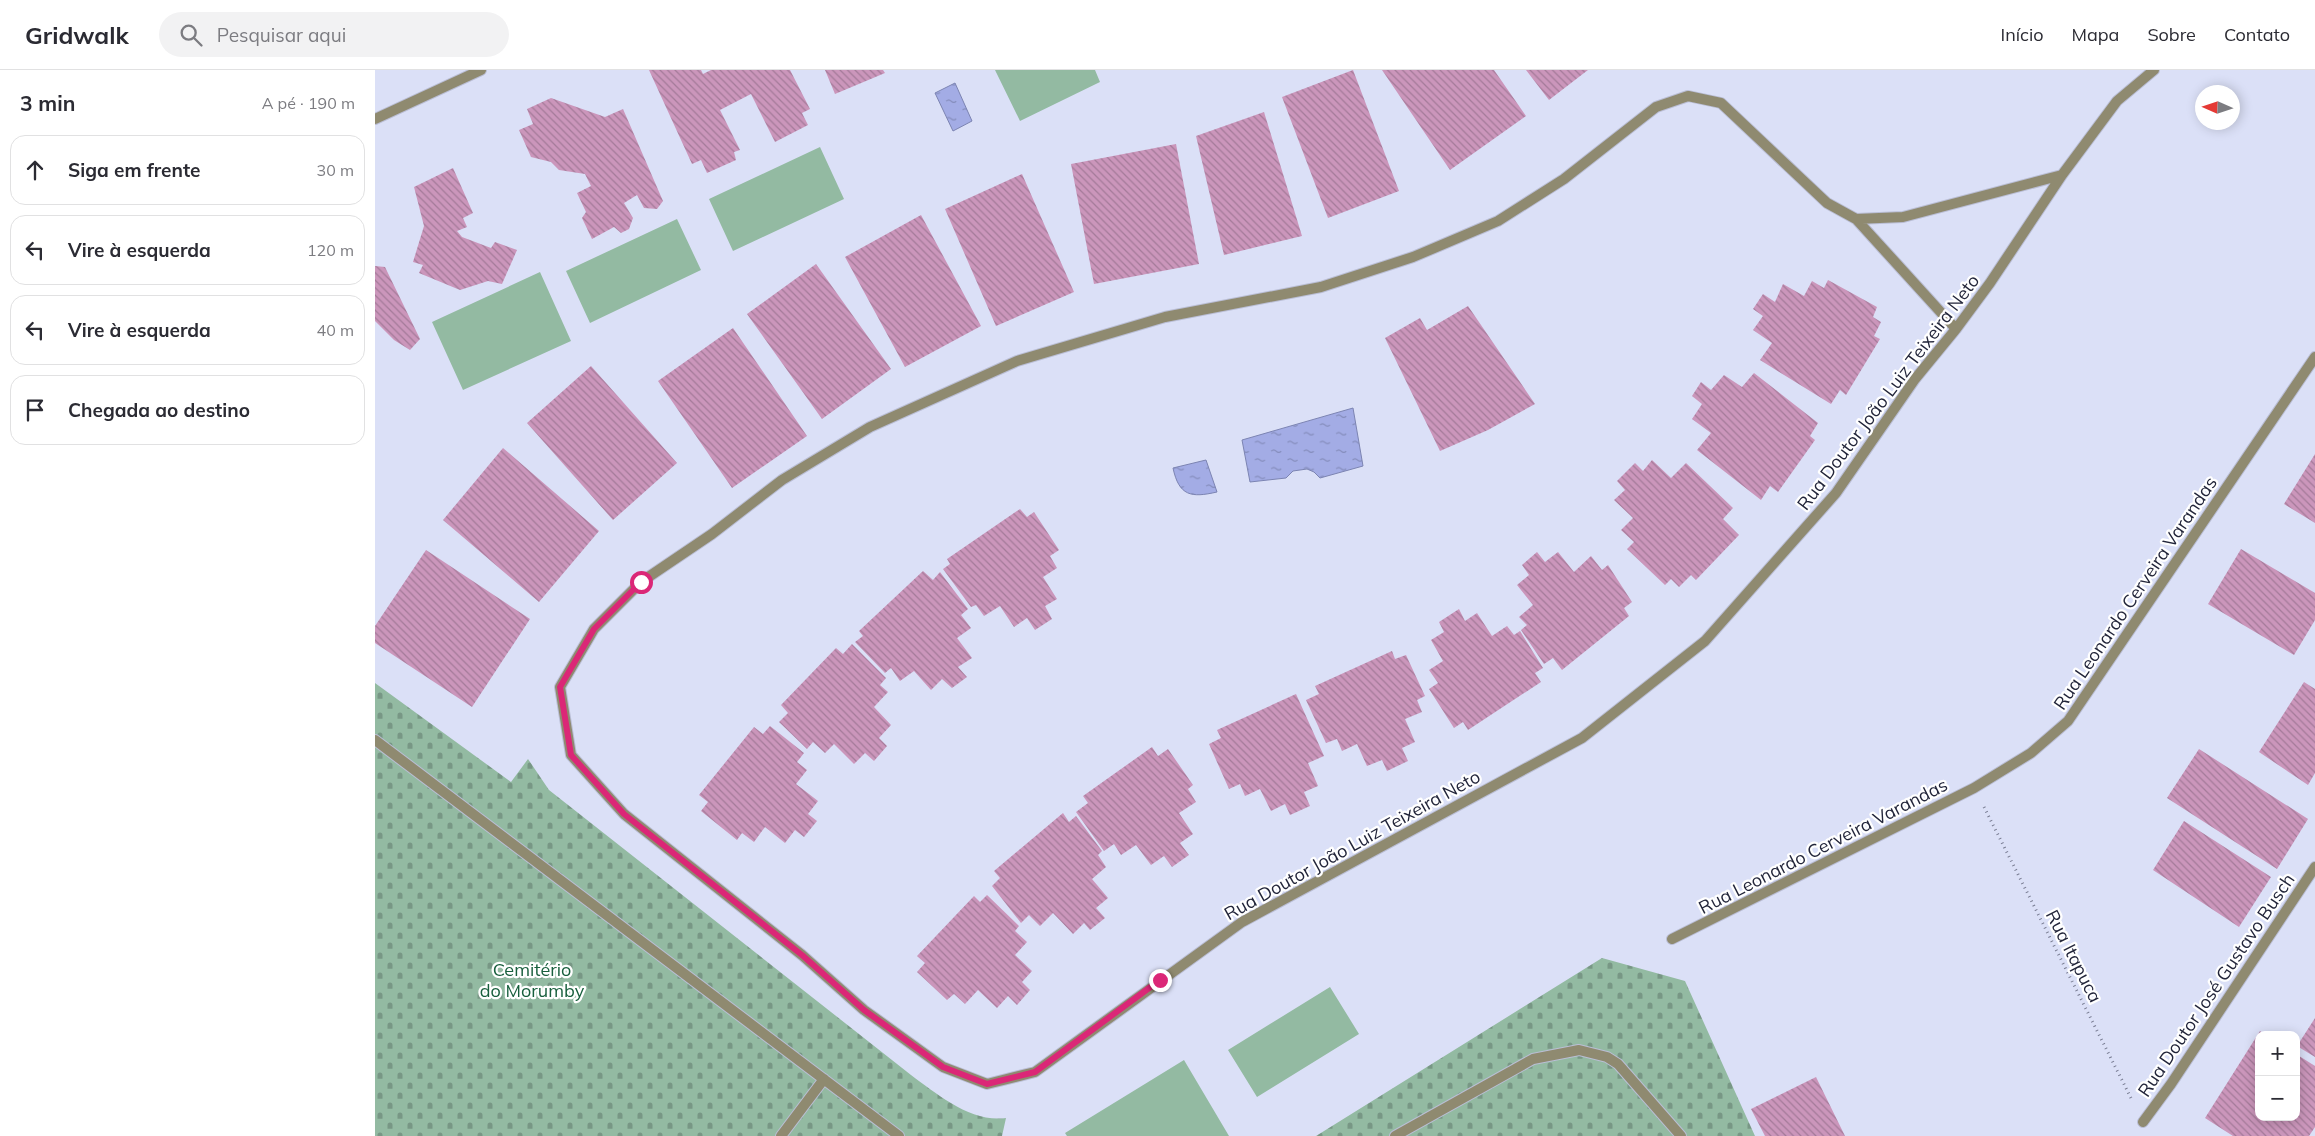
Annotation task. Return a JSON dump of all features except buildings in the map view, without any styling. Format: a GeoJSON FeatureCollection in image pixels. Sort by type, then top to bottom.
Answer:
{"type":"FeatureCollection","features":[{"type":"Feature","properties":{"kind":"street"},"geometry":{"type":"LineString","coordinates":[[375,119],[481,70]]}},
{"type":"Feature","properties":{"kind":"street","name":"Rua Doutor João Luiz Teixeira Neto"},"geometry":{"type":"LineString","coordinates":[[1856,219],[1827,203],[1721,103],[1688,96],[1656,107],[1564,179],[1498,221],[1413,257],[1321,287],[1165,317],[1017,361],[862,432],[782,480],[712,534],[641,582],[594,629],[560,687],[571,755],[624,814],[802,955],[864,1010],[943,1067],[987,1084],[1035,1072],[1242,922],[1582,738],[1705,640],[1836,493],[1915,379],[1956,329],[2117,101],[2154,70]]}},
{"type":"Feature","properties":{"kind":"street"},"geometry":{"type":"LineString","coordinates":[[1856,219],[1903,217],[2063,175]]}},
{"type":"Feature","properties":{"kind":"street"},"geometry":{"type":"LineString","coordinates":[[1856,219],[1956,329]]}},
{"type":"Feature","properties":{"kind":"street","name":"Rua Leonardo Cerveira Varandas"},"geometry":{"type":"LineString","coordinates":[[1672,939],[1974,788],[2031,753],[2068,722],[2315,357]]}},
{"type":"Feature","properties":{"kind":"street"},"geometry":{"type":"LineString","coordinates":[[375,740],[899,1136]]}},
{"type":"Feature","properties":{"kind":"street","name":"Rua Doutor José Gustavo Busch"},"geometry":{"type":"LineString","coordinates":[[2143,1122],[2171,1084],[2315,867]]}},
{"type":"Feature","properties":{"kind":"street"},"geometry":{"type":"LineString","coordinates":[[1395,1136],[1533,1059],[1579,1050],[1607,1057],[1618,1064],[1681,1136]]}},
{"type":"Feature","properties":{"kind":"street"},"geometry":{"type":"LineString","coordinates":[[781,1136],[824,1079]]}},
{"type":"Feature","properties":{"kind":"path","name":"Rua Itapuca"},"geometry":{"type":"LineString","coordinates":[[1974,788],[2143,1122]]}},
{"type":"Feature","properties":{"kind":"green space"},"geometry":{"type":"Polygon","coordinates":[[[995,70],[1095,70],[1100,82],[1020,121],[995,70]]]}},
{"type":"Feature","properties":{"kind":"green space"},"geometry":{"type":"Polygon","coordinates":[[[820,147],[844,199],[733,251],[709,199],[820,147]]]}},
{"type":"Feature","properties":{"kind":"green space"},"geometry":{"type":"Polygon","coordinates":[[[677,219],[701,270],[590,323],[566,271],[677,219]]]}},
{"type":"Feature","properties":{"kind":"green space"},"geometry":{"type":"Polygon","coordinates":[[[540,272],[571,341],[463,390],[432,322],[540,272]]]}},
{"type":"Feature","properties":{"kind":"green space","name":"Cemitério do Morumby"},"geometry":{"type":"Polygon","coordinates":[[[375,683],[511,782],[528,759],[549,790],[911,1075],[955,1106],[967,1112],[993,1118],[1006,1118],[1002,1136],[375,1136],[375,683]]]}},
{"type":"Feature","properties":{"kind":"green space"},"geometry":{"type":"Polygon","coordinates":[[[1602,958],[1685,981],[1755,1136],[1316,1136],[1602,958]]]}},
{"type":"Feature","properties":{"kind":"green space"},"geometry":{"type":"Polygon","coordinates":[[[1330,987],[1359,1034],[1257,1097],[1228,1050],[1330,987]]]}},
{"type":"Feature","properties":{"kind":"green space"},"geometry":{"type":"Polygon","coordinates":[[[1184,1060],[1229,1136],[1067,1136],[1065,1133],[1184,1060]]]}},
{"type":"Feature","properties":{"kind":"water"},"geometry":{"type":"Polygon","coordinates":[[[955,83],[972,121],[953,131],[935,93],[955,83]]]}},
{"type":"Feature","properties":{"kind":"water"},"geometry":{"type":"Polygon","coordinates":[[[1353,408],[1363,466],[1320,478],[1314,472],[1307,469],[1293,471],[1286,478],[1250,482],[1242,440],[1353,408]]]}},
{"type":"Feature","properties":{"kind":"water"},"geometry":{"type":"Polygon","coordinates":[[[1206,460],[1217,492],[1200,495],[1187,493],[1179,484],[1173,468],[1206,460]]]}},
{"type":"Feature","properties":{"kind":"route"},"geometry":{"type":"LineString","coordinates":[[641,582],[594,629],[560,687],[571,755],[624,814],[802,955],[864,1010],[943,1067],[987,1084],[1035,1072],[1160,980]]}}]}
